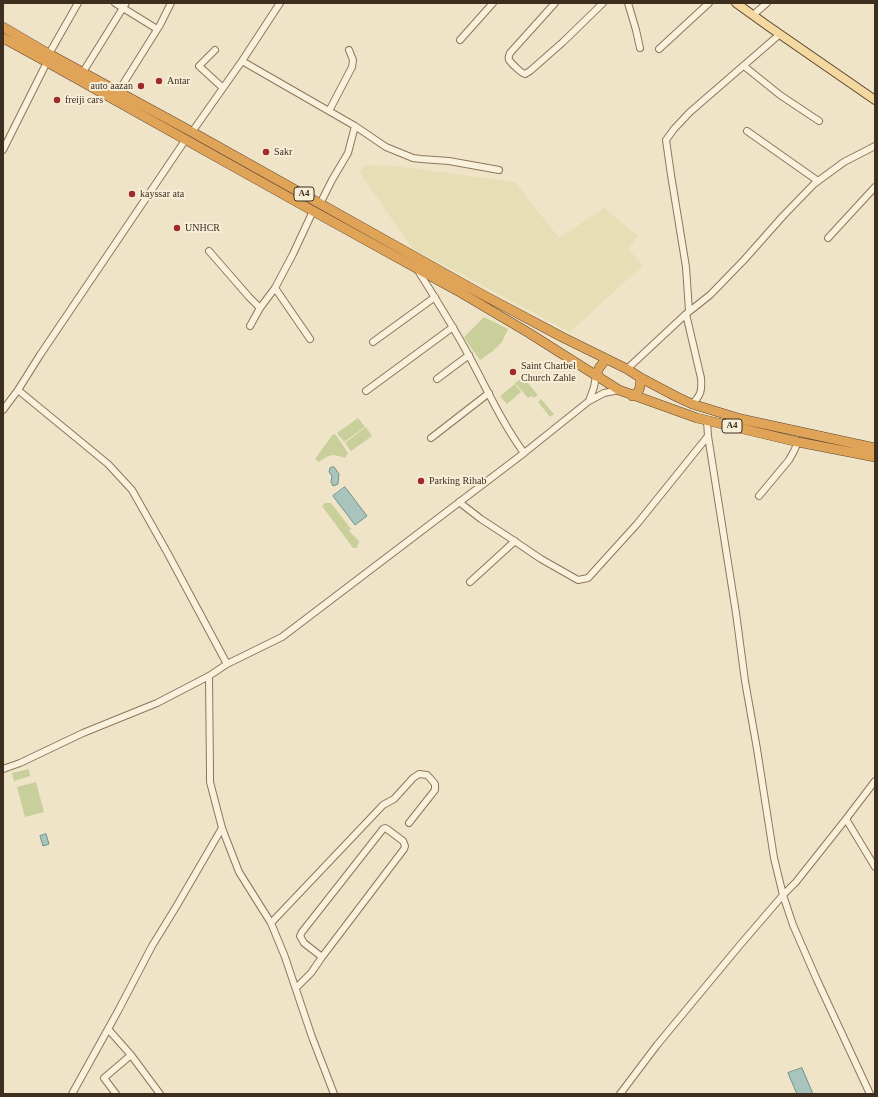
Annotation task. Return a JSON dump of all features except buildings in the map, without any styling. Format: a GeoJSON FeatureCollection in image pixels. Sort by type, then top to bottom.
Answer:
{"type":"FeatureCollection","features":[{"type":"Feature","properties":{"kind":"highway","name":"A4"},"geometry":{"type":"LineString","coordinates":[[3,27],[48,58],[186,140],[477,301],[619,390],[632,396],[707,421],[798,442],[875,457]]}},
{"type":"Feature","properties":{"kind":"highway","name":"A4"},"geometry":{"type":"LineString","coordinates":[[3,38],[83,72],[485,296],[692,404],[740,419],[875,448]]}},
{"type":"Feature","properties":{"kind":"highway"},"geometry":{"type":"LineString","coordinates":[[596,376],[599,368],[606,359]]}},
{"type":"Feature","properties":{"kind":"highway"},"geometry":{"type":"LineString","coordinates":[[632,396],[640,390],[641,378]]}},
{"type":"Feature","properties":{"kind":"main road"},"geometry":{"type":"LineString","coordinates":[[736,3],[875,100]]}},
{"type":"Feature","properties":{"kind":"street"},"geometry":{"type":"LineString","coordinates":[[3,150],[48,58],[78,3]]}},
{"type":"Feature","properties":{"kind":"street"},"geometry":{"type":"LineString","coordinates":[[115,3],[124,5],[157,30]]}},
{"type":"Feature","properties":{"kind":"street"},"geometry":{"type":"LineString","coordinates":[[118,92],[172,3]]}},
{"type":"Feature","properties":{"kind":"street"},"geometry":{"type":"LineString","coordinates":[[192,132],[242,61],[280,3]]}},
{"type":"Feature","properties":{"kind":"street"},"geometry":{"type":"LineString","coordinates":[[460,40],[493,3]]}},
{"type":"Feature","properties":{"kind":"street"},"geometry":{"type":"LineString","coordinates":[[555,3],[510,53],[509,60],[522,73],[525,74],[530,71],[604,3]]}},
{"type":"Feature","properties":{"kind":"street"},"geometry":{"type":"LineString","coordinates":[[628,3],[640,48]]}},
{"type":"Feature","properties":{"kind":"street"},"geometry":{"type":"LineString","coordinates":[[659,49],[709,3]]}},
{"type":"Feature","properties":{"kind":"street"},"geometry":{"type":"LineString","coordinates":[[753,15],[767,3]]}},
{"type":"Feature","properties":{"kind":"street"},"geometry":{"type":"LineString","coordinates":[[83,72],[124,5]]}},
{"type":"Feature","properties":{"kind":"street"},"geometry":{"type":"LineString","coordinates":[[692,404],[698,398],[702,388],[688,312],[686,267],[666,140],[690,112],[780,34]]}},
{"type":"Feature","properties":{"kind":"street"},"geometry":{"type":"LineString","coordinates":[[215,50],[199,66],[223,88]]}},
{"type":"Feature","properties":{"kind":"street"},"geometry":{"type":"LineString","coordinates":[[329,111],[352,67],[353,60],[349,50]]}},
{"type":"Feature","properties":{"kind":"street"},"geometry":{"type":"LineString","coordinates":[[242,61],[355,126],[386,147],[421,160],[449,162],[499,170]]}},
{"type":"Feature","properties":{"kind":"street"},"geometry":{"type":"LineString","coordinates":[[744,66],[780,95],[819,121]]}},
{"type":"Feature","properties":{"kind":"street"},"geometry":{"type":"LineString","coordinates":[[320,204],[348,153],[355,126]]}},
{"type":"Feature","properties":{"kind":"street"},"geometry":{"type":"LineString","coordinates":[[747,131],[818,181]]}},
{"type":"Feature","properties":{"kind":"street"},"geometry":{"type":"LineString","coordinates":[[3,410],[186,140]]}},
{"type":"Feature","properties":{"kind":"street"},"geometry":{"type":"LineString","coordinates":[[627,369],[727,278],[818,181],[844,162],[875,146]]}},
{"type":"Feature","properties":{"kind":"street"},"geometry":{"type":"LineString","coordinates":[[828,238],[875,187]]}},
{"type":"Feature","properties":{"kind":"street"},"geometry":{"type":"LineString","coordinates":[[250,326],[260,308],[275,288],[313,211]]}},
{"type":"Feature","properties":{"kind":"street"},"geometry":{"type":"LineString","coordinates":[[209,252],[260,308]]}},
{"type":"Feature","properties":{"kind":"street"},"geometry":{"type":"LineString","coordinates":[[416,268],[469,355],[514,440],[524,453]]}},
{"type":"Feature","properties":{"kind":"street"},"geometry":{"type":"LineString","coordinates":[[275,288],[310,339]]}},
{"type":"Feature","properties":{"kind":"street"},"geometry":{"type":"LineString","coordinates":[[373,342],[435,297]]}},
{"type":"Feature","properties":{"kind":"street"},"geometry":{"type":"LineString","coordinates":[[366,392],[453,328]]}},
{"type":"Feature","properties":{"kind":"street"},"geometry":{"type":"LineString","coordinates":[[437,379],[469,355]]}},
{"type":"Feature","properties":{"kind":"street"},"geometry":{"type":"LineString","coordinates":[[589,400],[596,376]]}},
{"type":"Feature","properties":{"kind":"street"},"geometry":{"type":"LineString","coordinates":[[18,390],[108,464],[132,490],[227,664]]}},
{"type":"Feature","properties":{"kind":"street"},"geometry":{"type":"LineString","coordinates":[[3,769],[20,763],[83,733],[157,703],[209,676],[227,664],[282,637],[524,453],[589,400],[604,393],[619,390]]}},
{"type":"Feature","properties":{"kind":"street"},"geometry":{"type":"LineString","coordinates":[[430,438],[488,392]]}},
{"type":"Feature","properties":{"kind":"street"},"geometry":{"type":"LineString","coordinates":[[707,421],[745,681],[774,858],[783,895],[793,925],[816,980],[870,1094]]}},
{"type":"Feature","properties":{"kind":"street"},"geometry":{"type":"LineString","coordinates":[[459,502],[481,519],[542,559],[578,580],[588,578],[637,524],[708,436]]}},
{"type":"Feature","properties":{"kind":"street"},"geometry":{"type":"LineString","coordinates":[[759,496],[789,460],[798,442]]}},
{"type":"Feature","properties":{"kind":"street"},"geometry":{"type":"LineString","coordinates":[[470,582],[515,541]]}},
{"type":"Feature","properties":{"kind":"street"},"geometry":{"type":"LineString","coordinates":[[209,676],[210,778],[222,828],[239,872],[271,923],[286,957],[312,1037],[334,1094]]}},
{"type":"Feature","properties":{"kind":"street"},"geometry":{"type":"LineString","coordinates":[[271,923],[383,805],[394,798],[416,775],[421,774],[427,776],[433,781],[435,787],[409,823]]}},
{"type":"Feature","properties":{"kind":"street"},"geometry":{"type":"LineString","coordinates":[[620,1094],[665,1034],[748,935],[796,882],[875,781]]}},
{"type":"Feature","properties":{"kind":"street"},"geometry":{"type":"LineString","coordinates":[[846,819],[875,867]]}},
{"type":"Feature","properties":{"kind":"street"},"geometry":{"type":"LineString","coordinates":[[72,1094],[152,946],[222,828]]}},
{"type":"Feature","properties":{"kind":"street"},"geometry":{"type":"LineString","coordinates":[[296,988],[311,973],[404,849],[405,846],[403,841],[388,829],[383,829],[302,932],[300,936],[304,943],[322,957]]}},
{"type":"Feature","properties":{"kind":"street"},"geometry":{"type":"LineString","coordinates":[[108,1029],[131,1055],[160,1094]]}},
{"type":"Feature","properties":{"kind":"street"},"geometry":{"type":"LineString","coordinates":[[116,1094],[104,1078],[131,1055]]}},
{"type":"Feature","properties":{"kind":"shaded area"},"geometry":{"type":"Polygon","coordinates":[[[365,165],[395,166],[515,182],[559,238],[604,208],[638,236],[628,249],[643,265],[570,332],[412,248],[360,173],[365,165]]]}},
{"type":"Feature","properties":{"kind":"green space"},"geometry":{"type":"Polygon","coordinates":[[[484,317],[508,329],[502,342],[493,351],[480,360],[464,337],[484,317]]]}},
{"type":"Feature","properties":{"kind":"green space"},"geometry":{"type":"Polygon","coordinates":[[[523,377],[538,395],[534,398],[531,396],[528,398],[515,383],[523,377]]]}},
{"type":"Feature","properties":{"kind":"green space"},"geometry":{"type":"Polygon","coordinates":[[[515,384],[521,392],[507,404],[500,396],[515,384]]]}},
{"type":"Feature","properties":{"kind":"green space"},"geometry":{"type":"Polygon","coordinates":[[[541,399],[554,414],[550,417],[538,402],[541,399]]]}},
{"type":"Feature","properties":{"kind":"green space"},"geometry":{"type":"Polygon","coordinates":[[[358,418],[365,427],[344,442],[337,433],[358,418]]]}},
{"type":"Feature","properties":{"kind":"green space"},"geometry":{"type":"Polygon","coordinates":[[[366,427],[372,436],[351,451],[345,443],[366,427]]]}},
{"type":"Feature","properties":{"kind":"green space"},"geometry":{"type":"Polygon","coordinates":[[[333,434],[336,435],[348,453],[345,458],[332,456],[326,457],[319,462],[315,459],[333,434]]]}},
{"type":"Feature","properties":{"kind":"green space"},"geometry":{"type":"Polygon","coordinates":[[[325,503],[331,503],[351,529],[349,531],[359,541],[357,548],[353,548],[322,506],[325,503]]]}},
{"type":"Feature","properties":{"kind":"green space"},"geometry":{"type":"Polygon","coordinates":[[[29,769],[30,776],[14,781],[12,773],[29,769]]]}},
{"type":"Feature","properties":{"kind":"green space"},"geometry":{"type":"Polygon","coordinates":[[[36,782],[44,812],[25,817],[17,787],[36,782]]]}},
{"type":"Feature","properties":{"kind":"water"},"geometry":{"type":"Polygon","coordinates":[[[334,467],[339,474],[338,484],[333,486],[331,482],[332,476],[329,472],[330,468],[334,467]]]}},
{"type":"Feature","properties":{"kind":"water"},"geometry":{"type":"Polygon","coordinates":[[[345,487],[367,516],[355,525],[333,496],[345,487]]]}},
{"type":"Feature","properties":{"kind":"water"},"geometry":{"type":"Polygon","coordinates":[[[46,834],[49,844],[43,846],[40,836],[46,834]]]}},
{"type":"Feature","properties":{"kind":"water"},"geometry":{"type":"Polygon","coordinates":[[[802,1068],[813,1094],[797,1094],[788,1073],[802,1068]]]}},
{"type":"Feature","properties":{"kind":"place","name":"Antar"},"geometry":{"type":"Point","coordinates":[159,81]}},
{"type":"Feature","properties":{"kind":"place","name":"auto aazan"},"geometry":{"type":"Point","coordinates":[141,86]}},
{"type":"Feature","properties":{"kind":"place","name":"freiji cars"},"geometry":{"type":"Point","coordinates":[57,100]}},
{"type":"Feature","properties":{"kind":"place","name":"Sakr"},"geometry":{"type":"Point","coordinates":[266,152]}},
{"type":"Feature","properties":{"kind":"place","name":"kayssar ata"},"geometry":{"type":"Point","coordinates":[132,194]}},
{"type":"Feature","properties":{"kind":"place","name":"UNHCR"},"geometry":{"type":"Point","coordinates":[177,228]}},
{"type":"Feature","properties":{"kind":"place","name":"Saint Charbel Church Zahle"},"geometry":{"type":"Point","coordinates":[513,372]}},
{"type":"Feature","properties":{"kind":"place","name":"Parking Rihab"},"geometry":{"type":"Point","coordinates":[421,481]}}]}
